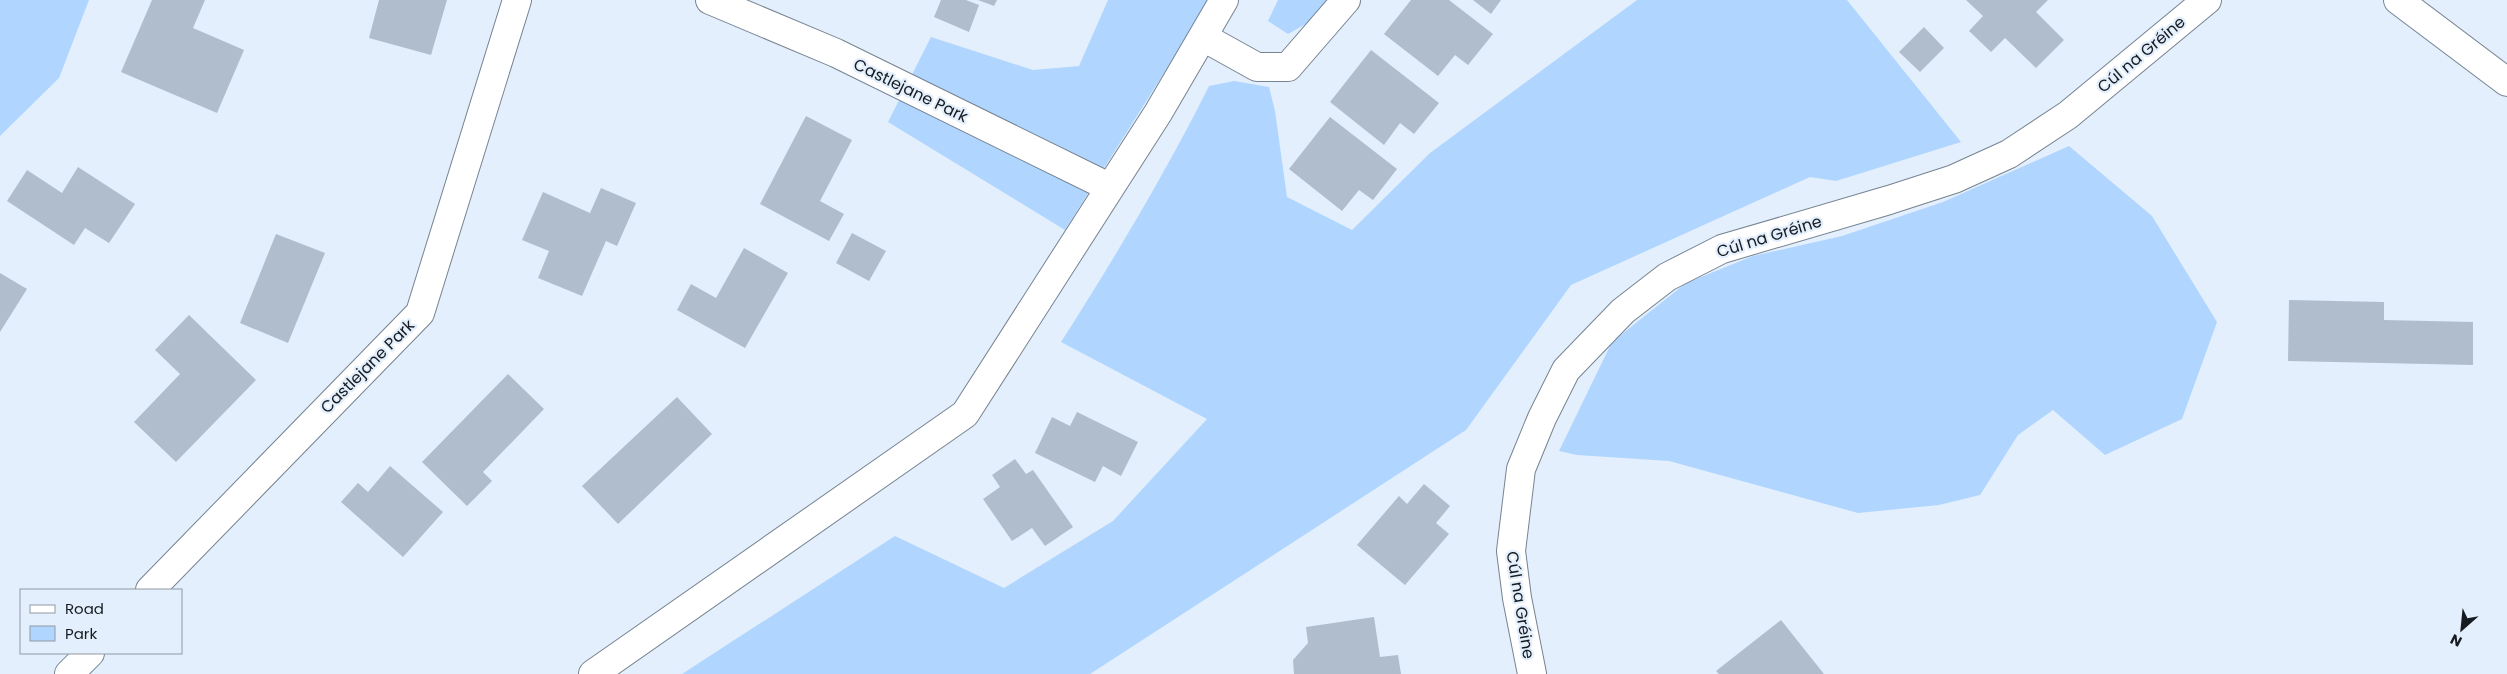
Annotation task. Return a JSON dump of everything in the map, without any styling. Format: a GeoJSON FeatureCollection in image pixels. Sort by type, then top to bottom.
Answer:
{"type":"FeatureCollection","features":[{"type":"Feature","properties":{"kind":"street","name":"Castlejane Park"},"geometry":{"type":"LineString","coordinates":[[151,589],[420,313],[518,0]]}},
{"type":"Feature","properties":{"kind":"street","name":"Castlejane Park"},"geometry":{"type":"LineString","coordinates":[[710,0],[836,53],[1109,186]]}},
{"type":"Feature","properties":{"kind":"street"},"geometry":{"type":"LineString","coordinates":[[593,674],[965,414],[1158,112],[1224,0]]}},
{"type":"Feature","properties":{"kind":"street"},"geometry":{"type":"LineString","coordinates":[[1203,37],[1257,68],[1288,67],[1346,0]]}},
{"type":"Feature","properties":{"kind":"street","name":"Cúl na Gréine"},"geometry":{"type":"LineString","coordinates":[[1532,674],[1517,598],[1511,551],[1522,469],[1542,418],[1566,370],[1623,311],[1667,277],[1722,249],[1954,179],[2009,154],[2068,115],[2206,0]]}},
{"type":"Feature","properties":{"kind":"street"},"geometry":{"type":"LineString","coordinates":[[2398,0],[2507,82]]}},
{"type":"Feature","properties":{"kind":"street"},"geometry":{"type":"LineString","coordinates":[[69,674],[89,654]]}},
{"type":"Feature","properties":{"kind":"green space"},"geometry":{"type":"Polygon","coordinates":[[[0,0],[89,0],[59,78],[0,136],[0,0]]]}},
{"type":"Feature","properties":{"kind":"green space"},"geometry":{"type":"Polygon","coordinates":[[[1108,0],[1210,0],[1065,230],[888,122],[931,37],[1033,70],[1079,66],[1108,0]]]}},
{"type":"Feature","properties":{"kind":"green space"},"geometry":{"type":"Polygon","coordinates":[[[1278,0],[1327,0],[1311,21],[1288,34],[1268,21],[1278,0]]]}},
{"type":"Feature","properties":{"kind":"green space"},"geometry":{"type":"Polygon","coordinates":[[[1637,0],[1847,0],[1961,142],[1836,181],[1810,177],[1571,285],[1466,430],[1090,674],[682,674],[895,536],[1004,588],[1113,521],[1207,419],[1061,342],[1138,216],[1209,86],[1234,81],[1269,87],[1275,111],[1287,197],[1352,230],[1430,153],[1637,0]]]}},
{"type":"Feature","properties":{"kind":"green space"},"geometry":{"type":"Polygon","coordinates":[[[2069,146],[2152,216],[2217,322],[2182,419],[2105,455],[2053,410],[2018,435],[1980,495],[1939,505],[1858,513],[1669,461],[1577,455],[1559,451],[1612,342],[1686,283],[1753,256],[1842,236],[1943,202],[2069,146]]]}},
{"type":"Feature","properties":{"kind":"building"},"geometry":{"type":"Polygon","coordinates":[[[152,0],[205,0],[193,28],[244,50],[217,113],[121,72],[152,0]]]}},
{"type":"Feature","properties":{"kind":"building"},"geometry":{"type":"Polygon","coordinates":[[[379,0],[447,0],[431,55],[369,38],[379,0]]]}},
{"type":"Feature","properties":{"kind":"building"},"geometry":{"type":"Polygon","coordinates":[[[941,0],[966,0],[979,5],[969,32],[934,17],[941,0]]]}},
{"type":"Feature","properties":{"kind":"building"},"geometry":{"type":"Polygon","coordinates":[[[978,0],[997,0],[994,6],[978,0]]]}},
{"type":"Feature","properties":{"kind":"building"},"geometry":{"type":"Polygon","coordinates":[[[1411,0],[1449,0],[1493,34],[1468,65],[1455,55],[1438,76],[1384,34],[1411,0]]]}},
{"type":"Feature","properties":{"kind":"building"},"geometry":{"type":"Polygon","coordinates":[[[1473,0],[1501,0],[1491,14],[1473,0]]]}},
{"type":"Feature","properties":{"kind":"building"},"geometry":{"type":"Polygon","coordinates":[[[1966,0],[2048,0],[2036,12],[2064,40],[2036,68],[2005,38],[1991,52],[1969,31],[1983,16],[1966,0]]]}},
{"type":"Feature","properties":{"kind":"building"},"geometry":{"type":"Polygon","coordinates":[[[1924,27],[1944,48],[1920,72],[1899,52],[1924,27]]]}},
{"type":"Feature","properties":{"kind":"building"},"geometry":{"type":"Polygon","coordinates":[[[1371,50],[1439,103],[1414,134],[1400,123],[1384,145],[1330,102],[1371,50]]]}},
{"type":"Feature","properties":{"kind":"building"},"geometry":{"type":"Polygon","coordinates":[[[806,116],[852,140],[820,201],[844,214],[829,241],[760,204],[806,116]]]}},
{"type":"Feature","properties":{"kind":"building"},"geometry":{"type":"Polygon","coordinates":[[[1330,117],[1397,169],[1373,200],[1359,190],[1342,211],[1289,169],[1330,117]]]}},
{"type":"Feature","properties":{"kind":"building"},"geometry":{"type":"Polygon","coordinates":[[[78,167],[135,204],[109,243],[85,228],[74,245],[7,201],[27,170],[62,193],[78,167]]]}},
{"type":"Feature","properties":{"kind":"building"},"geometry":{"type":"Polygon","coordinates":[[[601,188],[636,203],[617,246],[606,241],[582,296],[538,278],[549,251],[522,240],[543,192],[590,213],[601,188]]]}},
{"type":"Feature","properties":{"kind":"building"},"geometry":{"type":"Polygon","coordinates":[[[852,233],[886,251],[869,281],[836,263],[852,233]]]}},
{"type":"Feature","properties":{"kind":"building"},"geometry":{"type":"Polygon","coordinates":[[[276,234],[325,253],[288,343],[240,323],[276,234]]]}},
{"type":"Feature","properties":{"kind":"building"},"geometry":{"type":"Polygon","coordinates":[[[744,248],[788,273],[745,348],[677,310],[691,284],[716,298],[744,248]]]}},
{"type":"Feature","properties":{"kind":"building"},"geometry":{"type":"Polygon","coordinates":[[[0,273],[27,289],[0,332],[0,273]]]}},
{"type":"Feature","properties":{"kind":"building"},"geometry":{"type":"Polygon","coordinates":[[[2289,300],[2384,302],[2384,320],[2473,322],[2473,365],[2288,361],[2289,300]]]}},
{"type":"Feature","properties":{"kind":"building"},"geometry":{"type":"Polygon","coordinates":[[[189,315],[256,380],[176,462],[134,422],[180,374],[155,350],[189,315]]]}},
{"type":"Feature","properties":{"kind":"building"},"geometry":{"type":"Polygon","coordinates":[[[508,374],[544,409],[483,472],[492,481],[467,506],[422,462],[508,374]]]}},
{"type":"Feature","properties":{"kind":"building"},"geometry":{"type":"Polygon","coordinates":[[[677,397],[712,434],[618,524],[582,486],[677,397]]]}},
{"type":"Feature","properties":{"kind":"building"},"geometry":{"type":"Polygon","coordinates":[[[1077,412],[1138,442],[1121,476],[1103,466],[1095,482],[1035,453],[1052,417],[1070,426],[1077,412]]]}},
{"type":"Feature","properties":{"kind":"building"},"geometry":{"type":"Polygon","coordinates":[[[1015,459],[1026,474],[1033,470],[1073,527],[1045,546],[1032,528],[1012,541],[983,499],[1000,487],[992,475],[1015,459]]]}},
{"type":"Feature","properties":{"kind":"building"},"geometry":{"type":"Polygon","coordinates":[[[390,466],[443,512],[403,557],[341,502],[358,483],[368,492],[390,466]]]}},
{"type":"Feature","properties":{"kind":"building"},"geometry":{"type":"Polygon","coordinates":[[[1424,484],[1450,506],[1436,523],[1449,534],[1405,585],[1357,545],[1399,496],[1407,504],[1424,484]]]}},
{"type":"Feature","properties":{"kind":"building"},"geometry":{"type":"Polygon","coordinates":[[[1374,617],[1380,657],[1398,655],[1401,674],[1294,674],[1293,660],[1308,643],[1306,627],[1374,617]]]}},
{"type":"Feature","properties":{"kind":"building"},"geometry":{"type":"Polygon","coordinates":[[[1781,620],[1824,674],[1719,674],[1716,671],[1781,620]]]}}]}
